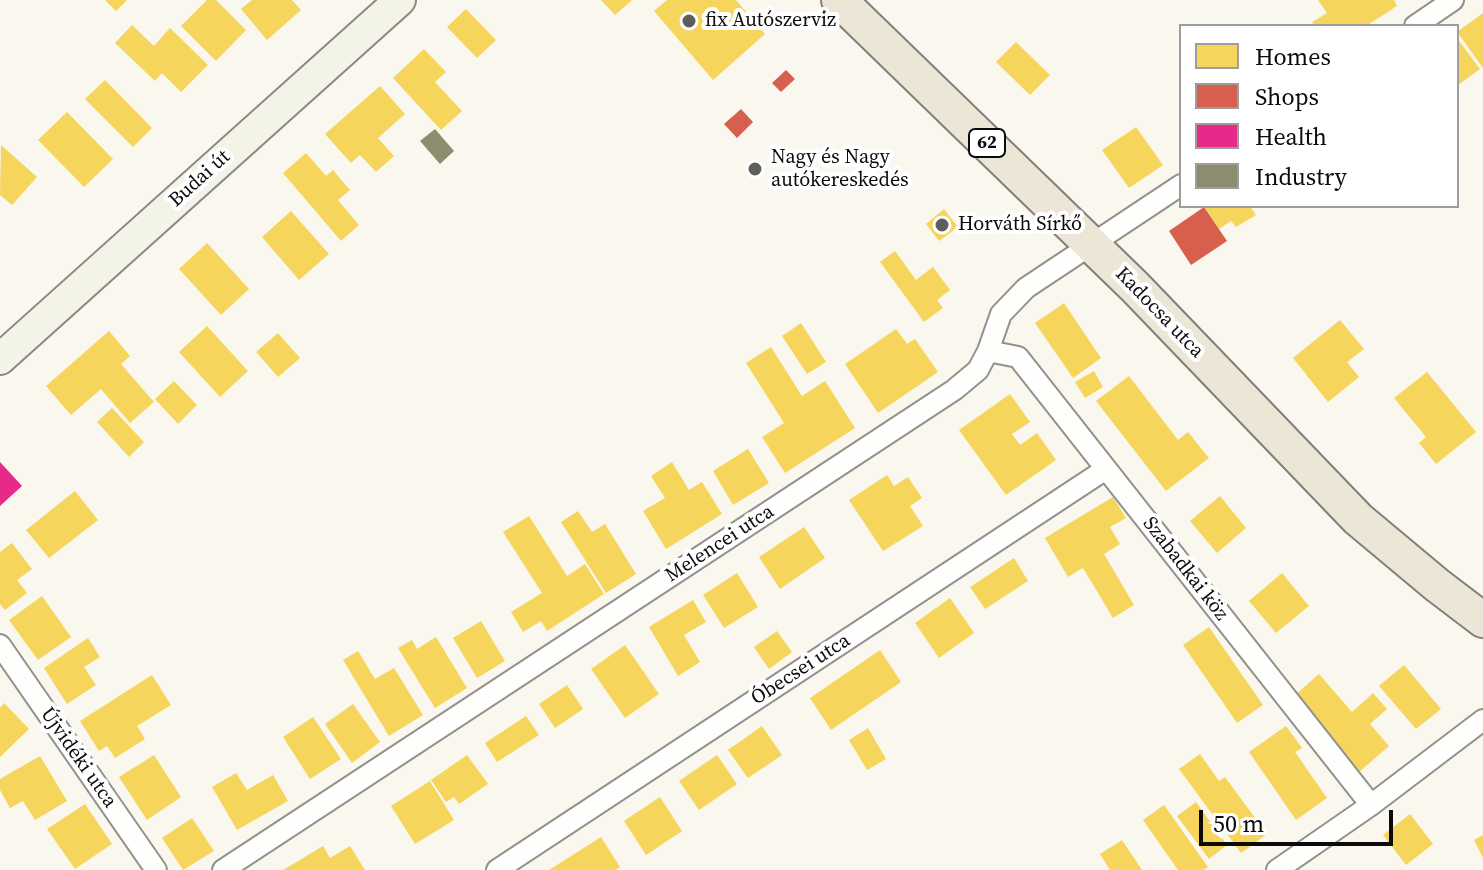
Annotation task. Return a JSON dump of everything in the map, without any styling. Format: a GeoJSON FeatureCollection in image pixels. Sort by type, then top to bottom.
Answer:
{"type":"FeatureCollection","features":[{"type":"Feature","properties":{"kind":"main road","name":"Budai út"},"geometry":{"type":"LineString","coordinates":[[0,359],[400,0]]}},
{"type":"Feature","properties":{"kind":"main road","name":"Kadocsa utca"},"geometry":{"type":"LineString","coordinates":[[839,0],[1092,246],[1358,519],[1483,620]]}},
{"type":"Feature","properties":{"kind":"street"},"geometry":{"type":"LineString","coordinates":[[1418,24],[1453,0]]}},
{"type":"Feature","properties":{"kind":"street","name":"Melencei utca"},"geometry":{"type":"LineString","coordinates":[[223,870],[954,390],[978,370],[1001,314],[1026,288],[1179,186]]}},
{"type":"Feature","properties":{"kind":"street","name":"Szabadkai köz"},"geometry":{"type":"LineString","coordinates":[[988,351],[1018,357],[1371,805]]}},
{"type":"Feature","properties":{"kind":"street","name":"Óbecsei utca"},"geometry":{"type":"LineString","coordinates":[[497,870],[1106,469]]}},
{"type":"Feature","properties":{"kind":"street","name":"Újvidéki utca"},"geometry":{"type":"LineString","coordinates":[[0,645],[156,870]]}},
{"type":"Feature","properties":{"kind":"street"},"geometry":{"type":"LineString","coordinates":[[1277,870],[1371,805],[1483,720]]}},
{"type":"Feature","properties":{"kind":"building: Homes"},"geometry":{"type":"Polygon","coordinates":[[[105,0],[127,0],[116,11],[105,0]]]}},
{"type":"Feature","properties":{"kind":"building: Homes"},"geometry":{"type":"Polygon","coordinates":[[[207,0],[216,0],[246,30],[216,61],[181,26],[207,0]]]}},
{"type":"Feature","properties":{"kind":"building: Homes"},"geometry":{"type":"Polygon","coordinates":[[[252,0],[292,0],[301,10],[267,40],[241,9],[252,0]]]}},
{"type":"Feature","properties":{"kind":"building: Homes"},"geometry":{"type":"Polygon","coordinates":[[[601,0],[632,0],[615,15],[601,0]]]}},
{"type":"Feature","properties":{"kind":"building: Homes"},"geometry":{"type":"Polygon","coordinates":[[[667,0],[736,0],[765,34],[713,80],[654,11],[667,0]]]}},
{"type":"Feature","properties":{"kind":"building: Homes"},"geometry":{"type":"Polygon","coordinates":[[[1318,0],[1394,0],[1397,6],[1369,24],[1312,22],[1327,13],[1318,0]]]}},
{"type":"Feature","properties":{"kind":"building: Homes"},"geometry":{"type":"Polygon","coordinates":[[[466,9],[496,40],[477,58],[447,27],[466,9]]]}},
{"type":"Feature","properties":{"kind":"building: Homes"},"geometry":{"type":"Polygon","coordinates":[[[1483,13],[1483,68],[1459,35],[1459,31],[1483,13]]]}},
{"type":"Feature","properties":{"kind":"building: Homes"},"geometry":{"type":"Polygon","coordinates":[[[132,25],[154,46],[170,28],[208,65],[181,92],[162,73],[155,81],[115,43],[132,25]]]}},
{"type":"Feature","properties":{"kind":"building: Homes"},"geometry":{"type":"Polygon","coordinates":[[[1459,41],[1480,69],[1459,85],[1459,41]]]}},
{"type":"Feature","properties":{"kind":"building: Homes"},"geometry":{"type":"Polygon","coordinates":[[[1016,42],[1050,75],[1030,95],[996,62],[1016,42]]]}},
{"type":"Feature","properties":{"kind":"building: Homes"},"geometry":{"type":"Polygon","coordinates":[[[424,49],[446,72],[435,82],[462,111],[441,130],[393,78],[424,49]]]}},
{"type":"Feature","properties":{"kind":"building: Homes"},"geometry":{"type":"Polygon","coordinates":[[[105,80],[152,128],[133,147],[85,99],[105,80]]]}},
{"type":"Feature","properties":{"kind":"building: Homes"},"geometry":{"type":"Polygon","coordinates":[[[380,86],[405,114],[378,138],[394,156],[376,172],[360,155],[351,163],[325,134],[380,86]]]}},
{"type":"Feature","properties":{"kind":"building: Homes"},"geometry":{"type":"Polygon","coordinates":[[[67,112],[113,159],[84,187],[38,140],[67,112]]]}},
{"type":"Feature","properties":{"kind":"building: Homes"},"geometry":{"type":"Polygon","coordinates":[[[1136,127],[1163,165],[1129,188],[1102,150],[1136,127]]]}},
{"type":"Feature","properties":{"kind":"building: Homes"},"geometry":{"type":"Polygon","coordinates":[[[1,145],[37,177],[12,205],[0,195],[1,145]]]}},
{"type":"Feature","properties":{"kind":"building: Homes"},"geometry":{"type":"Polygon","coordinates":[[[306,153],[326,176],[333,170],[350,190],[338,200],[359,225],[341,241],[283,173],[306,153]]]}},
{"type":"Feature","properties":{"kind":"building: Homes"},"geometry":{"type":"Polygon","coordinates":[[[1205,208],[1251,208],[1256,215],[1236,227],[1231,221],[1219,229],[1205,208]]]}},
{"type":"Feature","properties":{"kind":"building: Homes","name":"Horváth Sírkő"},"geometry":{"type":"Polygon","coordinates":[[[944,209],[958,227],[939,241],[926,224],[944,209]]]}},
{"type":"Feature","properties":{"kind":"building: Homes"},"geometry":{"type":"Polygon","coordinates":[[[291,211],[329,254],[299,280],[262,237],[291,211]]]}},
{"type":"Feature","properties":{"kind":"building: Homes"},"geometry":{"type":"Polygon","coordinates":[[[207,243],[249,289],[221,315],[179,269],[207,243]]]}},
{"type":"Feature","properties":{"kind":"building: Homes"},"geometry":{"type":"Polygon","coordinates":[[[895,251],[916,280],[933,267],[950,290],[937,300],[943,308],[924,322],[880,262],[895,251]]]}},
{"type":"Feature","properties":{"kind":"building: Homes"},"geometry":{"type":"Polygon","coordinates":[[[1064,303],[1101,358],[1073,378],[1035,323],[1064,303]]]}},
{"type":"Feature","properties":{"kind":"building: Homes"},"geometry":{"type":"Polygon","coordinates":[[[1340,320],[1364,349],[1347,362],[1359,377],[1328,402],[1293,358],[1340,320]]]}},
{"type":"Feature","properties":{"kind":"building: Homes"},"geometry":{"type":"Polygon","coordinates":[[[801,323],[826,362],[807,374],[782,336],[801,323]]]}},
{"type":"Feature","properties":{"kind":"building: Homes"},"geometry":{"type":"Polygon","coordinates":[[[207,326],[248,371],[220,397],[179,352],[207,326]]]}},
{"type":"Feature","properties":{"kind":"building: Homes"},"geometry":{"type":"Polygon","coordinates":[[[896,329],[907,344],[915,339],[938,372],[878,413],[845,364],[896,329]]]}},
{"type":"Feature","properties":{"kind":"building: Homes"},"geometry":{"type":"Polygon","coordinates":[[[109,331],[130,356],[121,364],[154,402],[130,423],[101,389],[71,415],[46,386],[109,331]]]}},
{"type":"Feature","properties":{"kind":"building: Homes"},"geometry":{"type":"Polygon","coordinates":[[[278,333],[300,358],[278,377],[256,352],[278,333]]]}},
{"type":"Feature","properties":{"kind":"building: Homes"},"geometry":{"type":"Polygon","coordinates":[[[771,347],[802,396],[825,381],[855,428],[785,473],[762,437],[784,423],[746,363],[771,347]]]}},
{"type":"Feature","properties":{"kind":"building: Homes"},"geometry":{"type":"Polygon","coordinates":[[[1094,371],[1103,387],[1085,398],[1075,382],[1094,371]]]}},
{"type":"Feature","properties":{"kind":"building: Homes"},"geometry":{"type":"Polygon","coordinates":[[[1427,372],[1476,432],[1436,464],[1419,443],[1426,437],[1394,398],[1427,372]]]}},
{"type":"Feature","properties":{"kind":"building: Homes"},"geometry":{"type":"Polygon","coordinates":[[[1129,376],[1178,440],[1188,432],[1209,458],[1166,491],[1096,401],[1129,376]]]}},
{"type":"Feature","properties":{"kind":"building: Homes"},"geometry":{"type":"Polygon","coordinates":[[[174,381],[197,405],[178,424],[155,399],[174,381]]]}},
{"type":"Feature","properties":{"kind":"building: Homes"},"geometry":{"type":"Polygon","coordinates":[[[1010,394],[1030,422],[1012,434],[1020,445],[1037,433],[1056,460],[1006,495],[959,430],[1010,394]]]}},
{"type":"Feature","properties":{"kind":"building: Homes"},"geometry":{"type":"Polygon","coordinates":[[[112,408],[144,442],[129,457],[97,422],[112,408]]]}},
{"type":"Feature","properties":{"kind":"building: Homes"},"geometry":{"type":"Polygon","coordinates":[[[748,449],[769,483],[733,505],[713,471],[748,449]]]}},
{"type":"Feature","properties":{"kind":"building: Homes"},"geometry":{"type":"Polygon","coordinates":[[[672,462],[689,490],[702,482],[722,514],[666,549],[643,511],[665,498],[651,476],[672,462]]]}},
{"type":"Feature","properties":{"kind":"building: Homes"},"geometry":{"type":"Polygon","coordinates":[[[887,475],[894,486],[908,477],[922,498],[910,506],[923,526],[883,551],[849,500],[887,475]]]}},
{"type":"Feature","properties":{"kind":"building: Homes"},"geometry":{"type":"Polygon","coordinates":[[[75,491],[98,520],[49,558],[26,530],[75,491]]]}},
{"type":"Feature","properties":{"kind":"building: Homes"},"geometry":{"type":"Polygon","coordinates":[[[1220,496],[1246,528],[1217,553],[1190,521],[1220,496]]]}},
{"type":"Feature","properties":{"kind":"building: Homes"},"geometry":{"type":"Polygon","coordinates":[[[1113,497],[1126,518],[1110,527],[1120,544],[1104,554],[1134,605],[1113,618],[1083,568],[1068,577],[1045,538],[1113,497]]]}},
{"type":"Feature","properties":{"kind":"building: Homes"},"geometry":{"type":"Polygon","coordinates":[[[578,511],[592,532],[605,524],[636,574],[606,593],[561,522],[578,511]]]}},
{"type":"Feature","properties":{"kind":"building: Homes"},"geometry":{"type":"Polygon","coordinates":[[[529,516],[567,576],[585,564],[604,594],[547,631],[541,621],[523,632],[511,612],[542,593],[503,532],[529,516]]]}},
{"type":"Feature","properties":{"kind":"building: Homes"},"geometry":{"type":"Polygon","coordinates":[[[804,527],[825,558],[780,589],[759,557],[804,527]]]}},
{"type":"Feature","properties":{"kind":"building: Homes"},"geometry":{"type":"Polygon","coordinates":[[[12,543],[32,569],[17,580],[27,593],[5,610],[0,604],[0,552],[12,543]]]}},
{"type":"Feature","properties":{"kind":"building: Homes"},"geometry":{"type":"Polygon","coordinates":[[[1014,558],[1028,581],[985,609],[970,587],[1014,558]]]}},
{"type":"Feature","properties":{"kind":"building: Homes"},"geometry":{"type":"Polygon","coordinates":[[[737,573],[758,607],[724,628],[703,595],[737,573]]]}},
{"type":"Feature","properties":{"kind":"building: Homes"},"geometry":{"type":"Polygon","coordinates":[[[1282,573],[1309,606],[1276,633],[1249,601],[1282,573]]]}},
{"type":"Feature","properties":{"kind":"building: Homes"},"geometry":{"type":"Polygon","coordinates":[[[42,596],[71,637],[38,660],[9,620],[42,596]]]}},
{"type":"Feature","properties":{"kind":"building: Homes"},"geometry":{"type":"Polygon","coordinates":[[[950,598],[974,633],[939,658],[915,623],[950,598]]]}},
{"type":"Feature","properties":{"kind":"building: Homes"},"geometry":{"type":"Polygon","coordinates":[[[693,600],[706,622],[684,635],[700,662],[678,676],[649,627],[693,600]]]}},
{"type":"Feature","properties":{"kind":"building: Homes"},"geometry":{"type":"Polygon","coordinates":[[[481,621],[505,661],[477,678],[453,638],[481,621]]]}},
{"type":"Feature","properties":{"kind":"building: Homes"},"geometry":{"type":"Polygon","coordinates":[[[1209,627],[1263,705],[1237,723],[1183,645],[1209,627]]]}},
{"type":"Feature","properties":{"kind":"building: Homes"},"geometry":{"type":"Polygon","coordinates":[[[777,631],[792,652],[769,669],[754,647],[777,631]]]}},
{"type":"Feature","properties":{"kind":"building: Homes"},"geometry":{"type":"Polygon","coordinates":[[[436,637],[467,688],[435,708],[398,648],[412,640],[417,649],[436,637]]]}},
{"type":"Feature","properties":{"kind":"building: Homes"},"geometry":{"type":"Polygon","coordinates":[[[88,638],[100,657],[84,667],[96,685],[67,704],[44,668],[88,638]]]}},
{"type":"Feature","properties":{"kind":"building: Homes"},"geometry":{"type":"Polygon","coordinates":[[[625,645],[659,694],[625,718],[591,669],[625,645]]]}},
{"type":"Feature","properties":{"kind":"building: Homes"},"geometry":{"type":"Polygon","coordinates":[[[880,650],[901,682],[831,730],[810,698],[880,650]]]}},
{"type":"Feature","properties":{"kind":"building: Homes"},"geometry":{"type":"Polygon","coordinates":[[[358,651],[375,679],[394,668],[423,715],[389,736],[343,660],[358,651]]]}},
{"type":"Feature","properties":{"kind":"building: Homes"},"geometry":{"type":"Polygon","coordinates":[[[1404,665],[1441,709],[1416,729],[1379,686],[1404,665]]]}},
{"type":"Feature","properties":{"kind":"building: Homes"},"geometry":{"type":"Polygon","coordinates":[[[1319,674],[1352,712],[1373,693],[1387,709],[1370,724],[1389,746],[1359,772],[1294,696],[1319,674]]]}},
{"type":"Feature","properties":{"kind":"building: Homes"},"geometry":{"type":"Polygon","coordinates":[[[152,675],[171,705],[137,726],[145,739],[115,758],[107,746],[99,751],[80,721],[152,675]]]}},
{"type":"Feature","properties":{"kind":"building: Homes"},"geometry":{"type":"Polygon","coordinates":[[[567,685],[583,709],[555,728],[539,704],[567,685]]]}},
{"type":"Feature","properties":{"kind":"building: Homes"},"geometry":{"type":"Polygon","coordinates":[[[4,703],[29,729],[0,757],[0,708],[4,703]]]}},
{"type":"Feature","properties":{"kind":"building: Homes"},"geometry":{"type":"Polygon","coordinates":[[[353,704],[380,742],[352,763],[325,724],[353,704]]]}},
{"type":"Feature","properties":{"kind":"building: Homes"},"geometry":{"type":"Polygon","coordinates":[[[526,716],[539,735],[497,762],[485,743],[526,716]]]}},
{"type":"Feature","properties":{"kind":"building: Homes"},"geometry":{"type":"Polygon","coordinates":[[[313,717],[341,759],[310,779],[283,737],[313,717]]]}},
{"type":"Feature","properties":{"kind":"building: Homes"},"geometry":{"type":"Polygon","coordinates":[[[762,726],[782,755],[748,778],[728,750],[762,726]]]}},
{"type":"Feature","properties":{"kind":"building: Homes"},"geometry":{"type":"Polygon","coordinates":[[[1286,726],[1302,748],[1295,752],[1327,798],[1296,820],[1249,752],[1286,726]]]}},
{"type":"Feature","properties":{"kind":"building: Homes"},"geometry":{"type":"Polygon","coordinates":[[[868,728],[886,759],[867,770],[849,740],[868,728]]]}},
{"type":"Feature","properties":{"kind":"building: Homes"},"geometry":{"type":"Polygon","coordinates":[[[1200,754],[1219,781],[1225,777],[1267,834],[1241,853],[1179,769],[1200,754]]]}},
{"type":"Feature","properties":{"kind":"building: Homes"},"geometry":{"type":"Polygon","coordinates":[[[154,755],[181,797],[147,820],[119,777],[154,755]]]}},
{"type":"Feature","properties":{"kind":"building: Homes"},"geometry":{"type":"Polygon","coordinates":[[[467,755],[488,784],[459,804],[454,797],[446,802],[431,780],[467,755]]]}},
{"type":"Feature","properties":{"kind":"building: Homes"},"geometry":{"type":"Polygon","coordinates":[[[717,755],[737,784],[699,810],[679,781],[717,755]]]}},
{"type":"Feature","properties":{"kind":"building: Homes"},"geometry":{"type":"Polygon","coordinates":[[[40,756],[67,801],[35,820],[23,801],[10,808],[0,790],[0,779],[40,756]]]}},
{"type":"Feature","properties":{"kind":"building: Homes"},"geometry":{"type":"Polygon","coordinates":[[[236,773],[247,790],[273,775],[288,801],[237,830],[212,787],[236,773]]]}},
{"type":"Feature","properties":{"kind":"building: Homes"},"geometry":{"type":"Polygon","coordinates":[[[430,781],[454,820],[415,844],[391,806],[430,781]]]}},
{"type":"Feature","properties":{"kind":"building: Homes"},"geometry":{"type":"Polygon","coordinates":[[[660,797],[682,831],[646,855],[624,821],[660,797]]]}},
{"type":"Feature","properties":{"kind":"building: Homes"},"geometry":{"type":"Polygon","coordinates":[[[1196,802],[1227,845],[1209,859],[1177,816],[1196,802]]]}},
{"type":"Feature","properties":{"kind":"building: Homes"},"geometry":{"type":"Polygon","coordinates":[[[85,804],[112,844],[75,869],[47,829],[85,804]]]}},
{"type":"Feature","properties":{"kind":"building: Homes"},"geometry":{"type":"Polygon","coordinates":[[[1164,805],[1208,867],[1203,870],[1178,870],[1143,820],[1164,805]]]}},
{"type":"Feature","properties":{"kind":"building: Homes"},"geometry":{"type":"Polygon","coordinates":[[[1410,814],[1433,844],[1406,865],[1383,835],[1410,814]]]}},
{"type":"Feature","properties":{"kind":"building: Homes"},"geometry":{"type":"Polygon","coordinates":[[[192,818],[214,851],[183,870],[162,838],[192,818]]]}},
{"type":"Feature","properties":{"kind":"building: Homes"},"geometry":{"type":"Polygon","coordinates":[[[1483,835],[1483,858],[1474,840],[1483,835]]]}},
{"type":"Feature","properties":{"kind":"building: Homes"},"geometry":{"type":"Polygon","coordinates":[[[601,837],[620,867],[615,870],[549,870],[601,837]]]}},
{"type":"Feature","properties":{"kind":"building: Homes"},"geometry":{"type":"Polygon","coordinates":[[[1122,840],[1142,870],[1110,870],[1100,854],[1122,840]]]}},
{"type":"Feature","properties":{"kind":"building: Homes"},"geometry":{"type":"Polygon","coordinates":[[[323,846],[330,858],[350,846],[365,870],[283,870],[323,846]]]}},
{"type":"Feature","properties":{"kind":"building: Shops"},"geometry":{"type":"Polygon","coordinates":[[[786,70],[795,79],[781,92],[772,83],[786,70]]]}},
{"type":"Feature","properties":{"kind":"building: Shops"},"geometry":{"type":"Polygon","coordinates":[[[741,109],[753,122],[737,138],[724,124],[741,109]]]}},
{"type":"Feature","properties":{"kind":"building: Shops"},"geometry":{"type":"Polygon","coordinates":[[[1205,208],[1227,241],[1191,265],[1169,231],[1205,208]]]}},
{"type":"Feature","properties":{"kind":"building: Health"},"geometry":{"type":"Polygon","coordinates":[[[0,462],[22,486],[0,506],[0,462]]]}},
{"type":"Feature","properties":{"kind":"building: Industry"},"geometry":{"type":"Polygon","coordinates":[[[435,129],[454,151],[440,164],[420,141],[435,129]]]}},
{"type":"Feature","properties":{"kind":"place","name":"fix Autószerviz"},"geometry":{"type":"Point","coordinates":[689,21]}},
{"type":"Feature","properties":{"kind":"place","name":"Nagy és Nagy autókereskedés"},"geometry":{"type":"Point","coordinates":[755,169]}},
{"type":"Feature","properties":{"kind":"place","name":"Horváth Sírkő"},"geometry":{"type":"Point","coordinates":[942,225]}}]}
